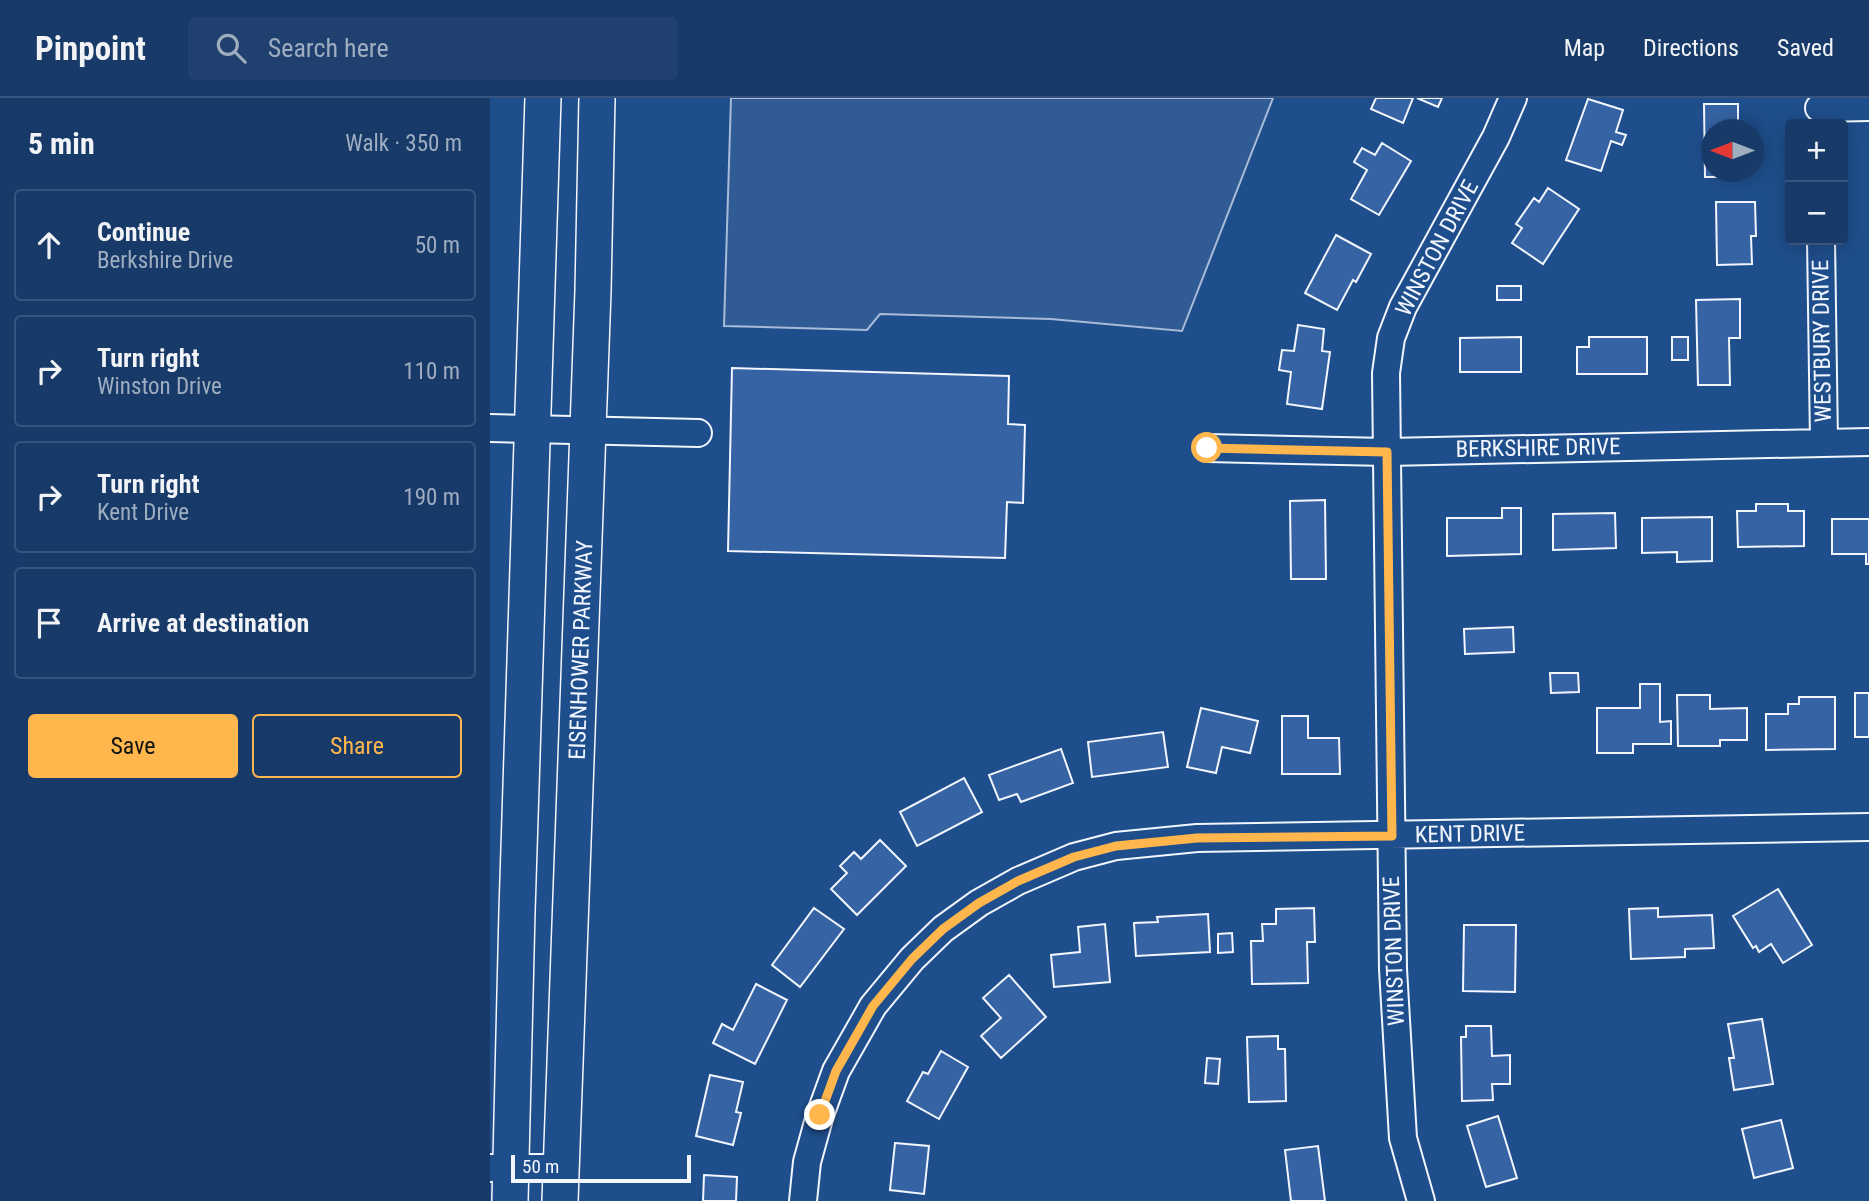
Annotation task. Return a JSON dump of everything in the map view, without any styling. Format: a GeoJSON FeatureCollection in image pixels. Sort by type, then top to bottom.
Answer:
{"type":"FeatureCollection","features":[{"type":"Feature","properties":{"kind":"main road"},"geometry":{"type":"LineString","coordinates":[[504,1179],[517,911],[544,98]]}},
{"type":"Feature","properties":{"kind":"main road","name":"EISENHOWER PARKWAY"},"geometry":{"type":"LineString","coordinates":[[560,1185],[593,291],[597,98]]}},
{"type":"Feature","properties":{"kind":"street","name":"WINSTON DRIVE"},"geometry":{"type":"LineString","coordinates":[[1421,1201],[1403,1138],[1393,969],[1386,373],[1391,338],[1403,307],[1496,137],[1513,98]]}},
{"type":"Feature","properties":{"kind":"street"},"geometry":{"type":"LineString","coordinates":[[1819,110],[1869,107]]}},
{"type":"Feature","properties":{"kind":"street","name":"WESTBURY DRIVE"},"geometry":{"type":"LineString","coordinates":[[1821,245],[1824,442]]}},
{"type":"Feature","properties":{"kind":"street"},"geometry":{"type":"LineString","coordinates":[[490,428],[698,433]]}},
{"type":"Feature","properties":{"kind":"street","name":"BERKSHIRE DRIVE"},"geometry":{"type":"LineString","coordinates":[[1207,448],[1387,452],[1869,442]]}},
{"type":"Feature","properties":{"kind":"street","name":"KENT DRIVE"},"geometry":{"type":"LineString","coordinates":[[803,1201],[807,1162],[820,1115],[836,1071],[873,1006],[912,959],[943,929],[979,903],[1018,881],[1074,857],[1116,846],[1197,838],[1869,827]]}},
{"type":"Feature","properties":{"kind":"street"},"geometry":{"type":"LineString","coordinates":[[504,1179],[560,1185]]}},
{"type":"Feature","properties":{"kind":"shaded area"},"geometry":{"type":"Polygon","coordinates":[[[731,98],[1273,98],[1182,331],[1051,319],[880,314],[867,330],[724,326],[731,98]]]}},
{"type":"Feature","properties":{"kind":"building"},"geometry":{"type":"Polygon","coordinates":[[[1376,98],[1413,98],[1403,123],[1371,109],[1376,98]]]}},
{"type":"Feature","properties":{"kind":"building"},"geometry":{"type":"Polygon","coordinates":[[[1417,98],[1442,98],[1438,107],[1417,98]]]}},
{"type":"Feature","properties":{"kind":"building"},"geometry":{"type":"Polygon","coordinates":[[[1588,99],[1623,110],[1616,132],[1626,135],[1622,145],[1611,141],[1601,171],[1566,160],[1588,99]]]}},
{"type":"Feature","properties":{"kind":"building"},"geometry":{"type":"Polygon","coordinates":[[[1704,104],[1738,104],[1738,119],[1704,119],[1704,104]]]}},
{"type":"Feature","properties":{"kind":"building"},"geometry":{"type":"Polygon","coordinates":[[[1382,143],[1411,161],[1379,215],[1351,199],[1367,170],[1354,162],[1362,148],[1375,155],[1382,143]]]}},
{"type":"Feature","properties":{"kind":"building"},"geometry":{"type":"Polygon","coordinates":[[[1548,188],[1579,209],[1543,264],[1512,243],[1522,228],[1516,224],[1534,198],[1539,202],[1548,188]]]}},
{"type":"Feature","properties":{"kind":"building"},"geometry":{"type":"Polygon","coordinates":[[[1716,202],[1755,202],[1756,236],[1751,236],[1752,264],[1717,265],[1716,202]]]}},
{"type":"Feature","properties":{"kind":"building"},"geometry":{"type":"Polygon","coordinates":[[[1336,235],[1371,254],[1337,310],[1305,293],[1336,235]]]}},
{"type":"Feature","properties":{"kind":"building"},"geometry":{"type":"Polygon","coordinates":[[[1497,286],[1521,286],[1521,300],[1497,300],[1497,286]]]}},
{"type":"Feature","properties":{"kind":"building"},"geometry":{"type":"Polygon","coordinates":[[[1740,299],[1740,338],[1729,338],[1730,385],[1698,385],[1696,300],[1740,299]]]}},
{"type":"Feature","properties":{"kind":"building"},"geometry":{"type":"Polygon","coordinates":[[[1298,325],[1324,329],[1322,351],[1330,352],[1322,409],[1287,404],[1291,372],[1279,370],[1282,350],[1294,351],[1298,325]]]}},
{"type":"Feature","properties":{"kind":"building"},"geometry":{"type":"Polygon","coordinates":[[[1521,337],[1521,372],[1460,372],[1460,338],[1521,337]]]}},
{"type":"Feature","properties":{"kind":"building"},"geometry":{"type":"Polygon","coordinates":[[[1589,337],[1647,337],[1647,374],[1577,374],[1577,347],[1589,347],[1589,337]]]}},
{"type":"Feature","properties":{"kind":"building"},"geometry":{"type":"Polygon","coordinates":[[[1672,337],[1688,337],[1688,360],[1672,360],[1672,337]]]}},
{"type":"Feature","properties":{"kind":"building"},"geometry":{"type":"Polygon","coordinates":[[[732,368],[1009,376],[1008,424],[1025,425],[1023,503],[1007,502],[1005,558],[728,551],[732,368]]]}},
{"type":"Feature","properties":{"kind":"building"},"geometry":{"type":"Polygon","coordinates":[[[1325,500],[1326,579],[1291,579],[1290,501],[1325,500]]]}},
{"type":"Feature","properties":{"kind":"building"},"geometry":{"type":"Polygon","coordinates":[[[1756,504],[1788,504],[1788,511],[1804,511],[1804,546],[1738,547],[1737,511],[1756,511],[1756,504]]]}},
{"type":"Feature","properties":{"kind":"building"},"geometry":{"type":"Polygon","coordinates":[[[1502,508],[1521,508],[1521,554],[1447,556],[1447,518],[1502,518],[1502,508]]]}},
{"type":"Feature","properties":{"kind":"building"},"geometry":{"type":"Polygon","coordinates":[[[1615,513],[1616,548],[1553,550],[1553,514],[1615,513]]]}},
{"type":"Feature","properties":{"kind":"building"},"geometry":{"type":"Polygon","coordinates":[[[1712,517],[1712,561],[1677,562],[1677,552],[1642,553],[1642,518],[1712,517]]]}},
{"type":"Feature","properties":{"kind":"building"},"geometry":{"type":"Polygon","coordinates":[[[1832,519],[1869,519],[1869,564],[1866,564],[1866,554],[1832,554],[1832,519]]]}},
{"type":"Feature","properties":{"kind":"building"},"geometry":{"type":"Polygon","coordinates":[[[1513,627],[1514,652],[1465,654],[1464,629],[1513,627]]]}},
{"type":"Feature","properties":{"kind":"building"},"geometry":{"type":"Polygon","coordinates":[[[1550,673],[1578,673],[1579,692],[1551,693],[1550,673]]]}},
{"type":"Feature","properties":{"kind":"building"},"geometry":{"type":"Polygon","coordinates":[[[1640,684],[1660,684],[1660,722],[1671,721],[1671,744],[1633,744],[1633,753],[1597,753],[1597,708],[1640,708],[1640,684]]]}},
{"type":"Feature","properties":{"kind":"building"},"geometry":{"type":"Polygon","coordinates":[[[1855,693],[1869,693],[1869,737],[1855,737],[1855,693]]]}},
{"type":"Feature","properties":{"kind":"building"},"geometry":{"type":"Polygon","coordinates":[[[1677,695],[1710,695],[1710,709],[1747,708],[1747,740],[1720,740],[1720,746],[1678,746],[1677,695]]]}},
{"type":"Feature","properties":{"kind":"building"},"geometry":{"type":"Polygon","coordinates":[[[1799,697],[1835,697],[1835,749],[1766,750],[1766,714],[1788,714],[1788,704],[1799,704],[1799,697]]]}},
{"type":"Feature","properties":{"kind":"building"},"geometry":{"type":"Polygon","coordinates":[[[1201,708],[1258,721],[1250,753],[1222,747],[1216,773],[1187,767],[1201,708]]]}},
{"type":"Feature","properties":{"kind":"building"},"geometry":{"type":"Polygon","coordinates":[[[1282,716],[1308,716],[1308,738],[1339,738],[1340,774],[1282,774],[1282,716]]]}},
{"type":"Feature","properties":{"kind":"building"},"geometry":{"type":"Polygon","coordinates":[[[1163,732],[1168,767],[1092,777],[1088,742],[1163,732]]]}},
{"type":"Feature","properties":{"kind":"building"},"geometry":{"type":"Polygon","coordinates":[[[1061,749],[1073,783],[1021,802],[1017,794],[999,800],[989,775],[1061,749]]]}},
{"type":"Feature","properties":{"kind":"building"},"geometry":{"type":"Polygon","coordinates":[[[964,778],[982,812],[917,846],[900,812],[964,778]]]}},
{"type":"Feature","properties":{"kind":"building"},"geometry":{"type":"Polygon","coordinates":[[[880,840],[906,866],[857,915],[831,889],[847,873],[840,866],[854,852],[861,859],[880,840]]]}},
{"type":"Feature","properties":{"kind":"building"},"geometry":{"type":"Polygon","coordinates":[[[1778,889],[1812,945],[1783,963],[1771,944],[1759,952],[1756,946],[1753,948],[1733,916],[1778,889]]]}},
{"type":"Feature","properties":{"kind":"building"},"geometry":{"type":"Polygon","coordinates":[[[814,908],[844,929],[800,987],[772,965],[814,908]]]}},
{"type":"Feature","properties":{"kind":"building"},"geometry":{"type":"Polygon","coordinates":[[[1314,908],[1315,942],[1307,942],[1308,983],[1252,984],[1251,941],[1263,941],[1262,924],[1276,924],[1276,909],[1314,908]]]}},
{"type":"Feature","properties":{"kind":"building"},"geometry":{"type":"Polygon","coordinates":[[[1658,908],[1658,917],[1712,915],[1714,948],[1685,949],[1685,957],[1631,959],[1629,909],[1658,908]]]}},
{"type":"Feature","properties":{"kind":"building"},"geometry":{"type":"Polygon","coordinates":[[[1208,914],[1210,952],[1136,956],[1134,923],[1158,922],[1157,917],[1208,914]]]}},
{"type":"Feature","properties":{"kind":"building"},"geometry":{"type":"Polygon","coordinates":[[[1105,924],[1110,982],[1054,987],[1051,955],[1080,952],[1078,927],[1105,924]]]}},
{"type":"Feature","properties":{"kind":"building"},"geometry":{"type":"Polygon","coordinates":[[[1464,925],[1516,925],[1515,992],[1463,991],[1464,925]]]}},
{"type":"Feature","properties":{"kind":"building"},"geometry":{"type":"Polygon","coordinates":[[[1232,933],[1233,952],[1218,953],[1218,934],[1232,933]]]}},
{"type":"Feature","properties":{"kind":"building"},"geometry":{"type":"Polygon","coordinates":[[[1009,975],[1046,1017],[1001,1058],[981,1036],[1001,1018],[983,998],[1009,975]]]}},
{"type":"Feature","properties":{"kind":"building"},"geometry":{"type":"Polygon","coordinates":[[[756,984],[787,1000],[755,1064],[713,1043],[722,1024],[733,1030],[756,984]]]}},
{"type":"Feature","properties":{"kind":"building"},"geometry":{"type":"Polygon","coordinates":[[[1762,1019],[1773,1084],[1734,1090],[1729,1058],[1734,1058],[1728,1024],[1762,1019]]]}},
{"type":"Feature","properties":{"kind":"building"},"geometry":{"type":"Polygon","coordinates":[[[1466,1026],[1491,1026],[1492,1056],[1510,1055],[1510,1084],[1492,1084],[1493,1100],[1462,1101],[1461,1037],[1466,1037],[1466,1026]]]}},
{"type":"Feature","properties":{"kind":"building"},"geometry":{"type":"Polygon","coordinates":[[[1278,1036],[1278,1049],[1285,1049],[1286,1101],[1249,1102],[1247,1037],[1278,1036]]]}},
{"type":"Feature","properties":{"kind":"building"},"geometry":{"type":"Polygon","coordinates":[[[941,1051],[968,1067],[939,1119],[907,1101],[923,1072],[928,1074],[941,1051]]]}},
{"type":"Feature","properties":{"kind":"building"},"geometry":{"type":"Polygon","coordinates":[[[1207,1058],[1220,1059],[1218,1084],[1205,1083],[1207,1058]]]}},
{"type":"Feature","properties":{"kind":"building"},"geometry":{"type":"Polygon","coordinates":[[[710,1075],[743,1082],[736,1112],[741,1113],[733,1145],[696,1136],[710,1075]]]}},
{"type":"Feature","properties":{"kind":"building"},"geometry":{"type":"Polygon","coordinates":[[[1498,1116],[1517,1178],[1486,1187],[1467,1126],[1498,1116]]]}},
{"type":"Feature","properties":{"kind":"building"},"geometry":{"type":"Polygon","coordinates":[[[1781,1120],[1793,1168],[1754,1178],[1742,1129],[1781,1120]]]}},
{"type":"Feature","properties":{"kind":"building"},"geometry":{"type":"Polygon","coordinates":[[[895,1143],[929,1146],[924,1194],[890,1190],[895,1143]]]}},
{"type":"Feature","properties":{"kind":"building"},"geometry":{"type":"Polygon","coordinates":[[[1318,1146],[1325,1201],[1291,1201],[1285,1150],[1318,1146]]]}},
{"type":"Feature","properties":{"kind":"building"},"geometry":{"type":"Polygon","coordinates":[[[704,1175],[737,1177],[736,1201],[703,1201],[704,1175]]]}},
{"type":"Feature","properties":{"kind":"route"},"geometry":{"type":"LineString","coordinates":[[820,1115],[836,1071],[873,1006],[912,959],[943,929],[979,903],[1018,881],[1074,857],[1116,846],[1197,838],[1392,836],[1387,452],[1207,448]]}}]}
